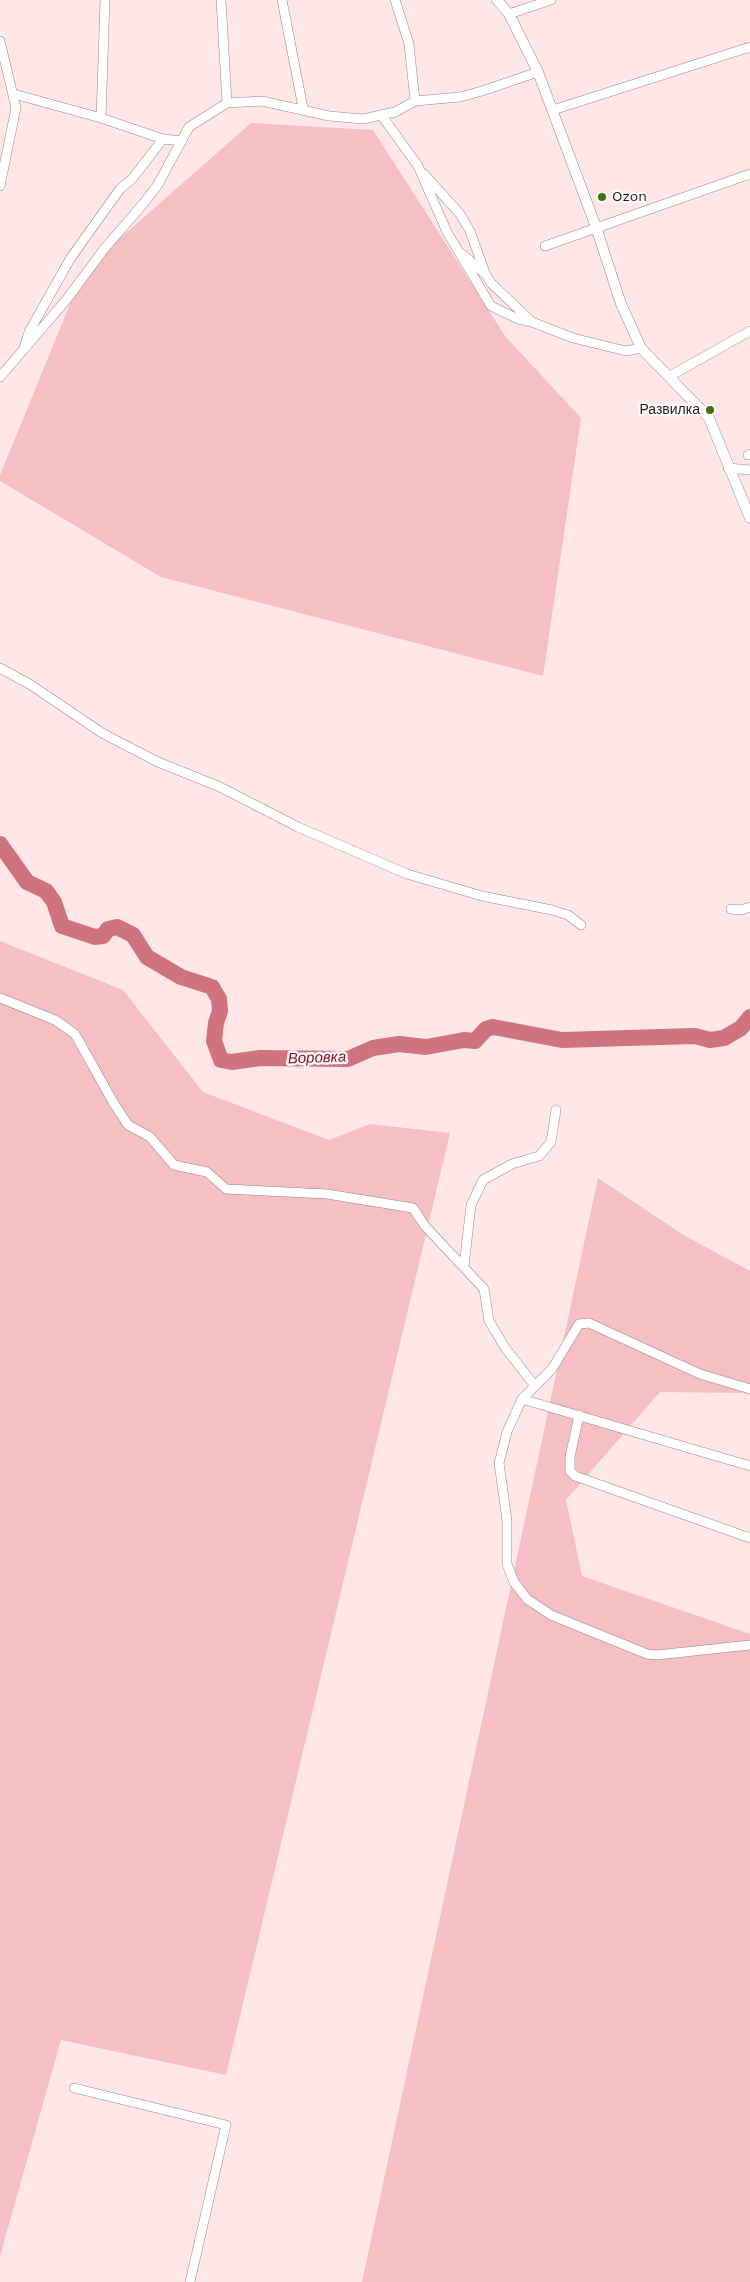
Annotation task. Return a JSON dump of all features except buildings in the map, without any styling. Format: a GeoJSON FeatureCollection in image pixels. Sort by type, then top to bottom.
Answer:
{"type":"FeatureCollection","features":[{"type":"Feature","properties":{"kind":"street"},"geometry":{"type":"LineString","coordinates":[[101,118],[105,0]]}},
{"type":"Feature","properties":{"kind":"street"},"geometry":{"type":"LineString","coordinates":[[221,0],[227,103]]}},
{"type":"Feature","properties":{"kind":"street"},"geometry":{"type":"LineString","coordinates":[[282,0],[303,108]]}},
{"type":"Feature","properties":{"kind":"street"},"geometry":{"type":"LineString","coordinates":[[395,0],[409,44],[414,101]]}},
{"type":"Feature","properties":{"kind":"street"},"geometry":{"type":"LineString","coordinates":[[497,0],[510,14],[538,72],[596,226],[619,297],[642,348],[709,418],[750,518]]}},
{"type":"Feature","properties":{"kind":"street"},"geometry":{"type":"LineString","coordinates":[[510,14],[551,0]]}},
{"type":"Feature","properties":{"kind":"street"},"geometry":{"type":"LineString","coordinates":[[0,41],[14,94],[16,114],[0,186]]}},
{"type":"Feature","properties":{"kind":"street"},"geometry":{"type":"LineString","coordinates":[[553,110],[750,47]]}},
{"type":"Feature","properties":{"kind":"street"},"geometry":{"type":"LineString","coordinates":[[0,377],[68,299],[104,249],[148,198],[189,127],[227,103],[262,101],[349,119],[382,116],[395,112],[414,101],[460,97],[538,72]]}},
{"type":"Feature","properties":{"kind":"street"},"geometry":{"type":"LineString","coordinates":[[14,94],[101,118],[163,139],[182,141]]}},
{"type":"Feature","properties":{"kind":"street"},"geometry":{"type":"LineString","coordinates":[[382,116],[418,166],[460,214],[470,231],[484,273]]}},
{"type":"Feature","properties":{"kind":"street"},"geometry":{"type":"LineString","coordinates":[[22,353],[29,332],[70,259],[120,189],[132,179],[163,139]]}},
{"type":"Feature","properties":{"kind":"street"},"geometry":{"type":"LineString","coordinates":[[418,166],[437,210],[458,251],[491,306],[518,319],[532,322],[573,338],[626,350],[642,348]]}},
{"type":"Feature","properties":{"kind":"street"},"geometry":{"type":"LineString","coordinates":[[545,246],[596,226],[750,174]]}},
{"type":"Feature","properties":{"kind":"street"},"geometry":{"type":"LineString","coordinates":[[458,251],[484,273],[505,298],[532,322]]}},
{"type":"Feature","properties":{"kind":"street"},"geometry":{"type":"LineString","coordinates":[[670,376],[750,331]]}},
{"type":"Feature","properties":{"kind":"street"},"geometry":{"type":"LineString","coordinates":[[728,468],[750,470]]}},
{"type":"Feature","properties":{"kind":"street"},"geometry":{"type":"LineString","coordinates":[[0,668],[32,685],[102,733],[158,762],[220,786],[298,827],[408,874],[482,896],[552,910],[568,915],[581,925]]}},
{"type":"Feature","properties":{"kind":"street"},"geometry":{"type":"LineString","coordinates":[[731,909],[741,910],[750,907]]}},
{"type":"Feature","properties":{"kind":"street"},"geometry":{"type":"LineString","coordinates":[[0,998],[54,1020],[75,1034],[128,1125],[150,1137],[174,1165],[207,1172],[226,1189],[327,1194],[414,1208],[425,1226],[484,1289],[490,1321],[506,1349],[535,1386]]}},
{"type":"Feature","properties":{"kind":"street"},"geometry":{"type":"LineString","coordinates":[[464,1266],[471,1205],[483,1180],[512,1164],[538,1156],[551,1142],[556,1110]]}},
{"type":"Feature","properties":{"kind":"street"},"geometry":{"type":"LineString","coordinates":[[750,1388],[700,1374],[657,1356],[589,1322],[579,1324],[552,1369],[522,1400],[507,1432],[499,1463],[507,1520],[508,1564],[514,1582],[527,1599],[551,1614],[647,1654],[657,1655],[750,1646]]}},
{"type":"Feature","properties":{"kind":"street"},"geometry":{"type":"LineString","coordinates":[[522,1400],[750,1466]]}},
{"type":"Feature","properties":{"kind":"street"},"geometry":{"type":"LineString","coordinates":[[579,1415],[570,1457],[570,1471],[574,1476],[750,1538]]}},
{"type":"Feature","properties":{"kind":"street"},"geometry":{"type":"LineString","coordinates":[[74,2088],[226,2125],[190,2282]]}},
{"type":"Feature","properties":{"kind":"shaded area"},"geometry":{"type":"Polygon","coordinates":[[[251,123],[373,130],[505,336],[581,418],[543,676],[161,577],[0,481],[0,475],[84,270],[251,123]]]}},
{"type":"Feature","properties":{"kind":"shaded area"},"geometry":{"type":"Polygon","coordinates":[[[0,941],[123,990],[203,1092],[329,1140],[370,1124],[450,1133],[226,2075],[61,2040],[0,2256],[0,941]]]}},
{"type":"Feature","properties":{"kind":"shaded area"},"geometry":{"type":"Polygon","coordinates":[[[598,1178],[682,1234],[750,1271],[750,1393],[660,1392],[566,1500],[582,1576],[750,1634],[750,2282],[362,2282],[598,1178]]]}},
{"type":"Feature","properties":{"kind":"waterway","name":"Воровка"},"geometry":{"type":"LineString","coordinates":[[0,844],[27,882],[46,891],[54,902],[62,926],[95,937],[103,936],[108,929],[117,927],[133,935],[147,957],[181,977],[212,987],[219,999],[220,1011],[216,1023],[214,1041],[221,1060],[232,1062],[260,1058],[348,1059],[373,1048],[399,1044],[426,1047],[464,1040],[475,1041],[486,1029],[493,1027],[562,1040],[695,1036],[710,1040],[724,1038],[741,1028],[750,1017]]}},
{"type":"Feature","properties":{"kind":"place","name":"Ozon"},"geometry":{"type":"Point","coordinates":[602,197]}},
{"type":"Feature","properties":{"kind":"place","name":"Развилка"},"geometry":{"type":"Point","coordinates":[710,410]}}]}
